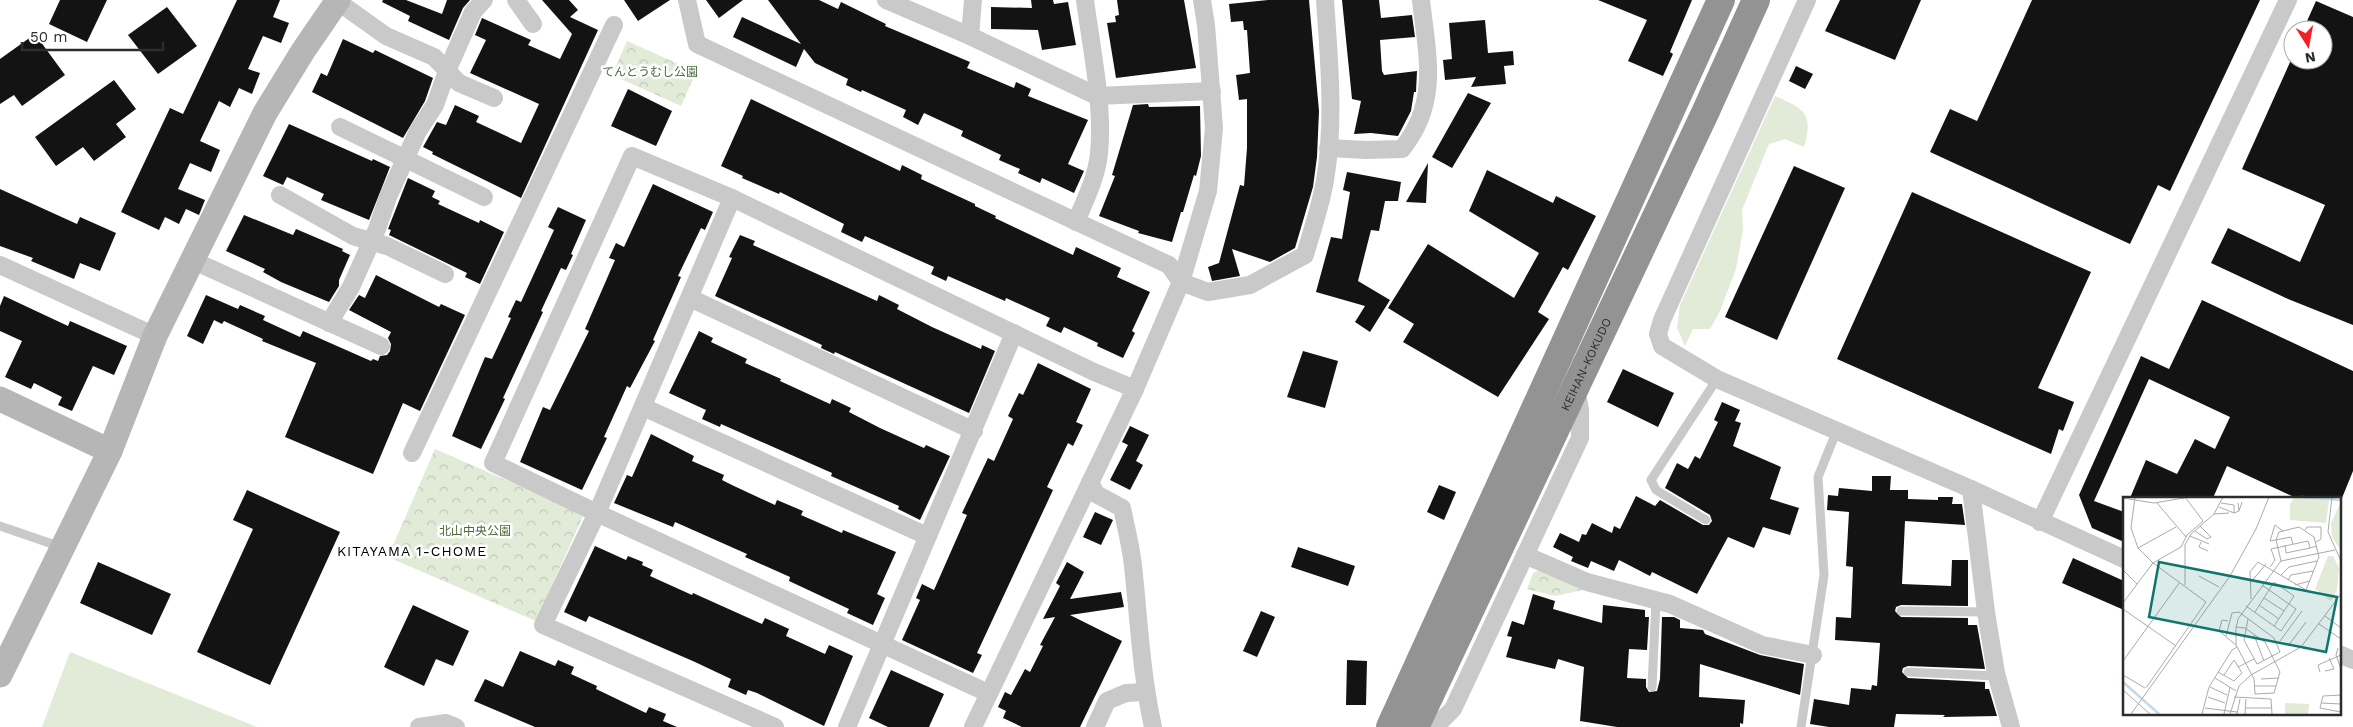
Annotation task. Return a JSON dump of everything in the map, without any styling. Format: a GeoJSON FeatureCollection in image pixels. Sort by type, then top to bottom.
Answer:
{"type":"FeatureCollection","features":[{"type":"Feature","properties":{"kind":"highway"},"geometry":{"type":"LineString","coordinates":[[1390,727],[1721,0]]}},
{"type":"Feature","properties":{"kind":"highway","name":"KEIHAN-KOKUDO"},"geometry":{"type":"LineString","coordinates":[[1415,727],[1706,113],[1756,0]]}},
{"type":"Feature","properties":{"kind":"street"},"geometry":{"type":"LineString","coordinates":[[0,675],[64,548],[110,450],[155,336],[265,113],[337,0],[386,36],[434,57],[459,83],[494,98]]}},
{"type":"Feature","properties":{"kind":"street"},"geometry":{"type":"LineString","coordinates":[[329,323],[351,287],[405,159],[418,131],[435,105],[447,71],[473,12],[484,0]]}},
{"type":"Feature","properties":{"kind":"street"},"geometry":{"type":"LineString","coordinates":[[516,0],[533,24]]}},
{"type":"Feature","properties":{"kind":"street"},"geometry":{"type":"LineString","coordinates":[[686,0],[697,44],[1169,265],[1181,282],[1208,292],[1250,285],[1306,255],[1325,180],[1328,148],[1330,75],[1325,0]]}},
{"type":"Feature","properties":{"kind":"street"},"geometry":{"type":"LineString","coordinates":[[886,0],[970,36],[1097,96],[1212,91]]}},
{"type":"Feature","properties":{"kind":"street"},"geometry":{"type":"LineString","coordinates":[[970,36],[973,0]]}},
{"type":"Feature","properties":{"kind":"street"},"geometry":{"type":"LineString","coordinates":[[1076,222],[1093,179],[1099,153],[1097,96],[1085,0]]}},
{"type":"Feature","properties":{"kind":"street"},"geometry":{"type":"LineString","coordinates":[[973,727],[1135,389],[1181,282],[1208,191],[1214,128],[1206,25],[1202,0]]}},
{"type":"Feature","properties":{"kind":"street"},"geometry":{"type":"LineString","coordinates":[[1328,148],[1402,149],[1411,139],[1426,105],[1429,74],[1421,0]]}},
{"type":"Feature","properties":{"kind":"street"},"geometry":{"type":"LineString","coordinates":[[1807,0],[1662,320],[1658,334],[1662,346],[1717,379],[1971,489],[2123,559]]}},
{"type":"Feature","properties":{"kind":"street"},"geometry":{"type":"LineString","coordinates":[[2040,522],[2288,0]]}},
{"type":"Feature","properties":{"kind":"street"},"geometry":{"type":"LineString","coordinates":[[412,453],[614,25]]}},
{"type":"Feature","properties":{"kind":"street"},"geometry":{"type":"LineString","coordinates":[[340,127],[484,197]]}},
{"type":"Feature","properties":{"kind":"street"},"geometry":{"type":"LineString","coordinates":[[988,693],[597,513],[493,463],[632,156],[732,198],[1135,389]]}},
{"type":"Feature","properties":{"kind":"street"},"geometry":{"type":"LineString","coordinates":[[280,196],[353,236],[388,246],[445,274]]}},
{"type":"Feature","properties":{"kind":"street"},"geometry":{"type":"LineString","coordinates":[[732,198],[597,513],[543,625],[776,727]]}},
{"type":"Feature","properties":{"kind":"street"},"geometry":{"type":"LineString","coordinates":[[0,265],[155,336]]}},
{"type":"Feature","properties":{"kind":"street"},"geometry":{"type":"LineString","coordinates":[[205,266],[381,346]]}},
{"type":"Feature","properties":{"kind":"street"},"geometry":{"type":"LineString","coordinates":[[690,298],[974,431]]}},
{"type":"Feature","properties":{"kind":"street"},"geometry":{"type":"LineString","coordinates":[[847,727],[1014,333]]}},
{"type":"Feature","properties":{"kind":"street"},"geometry":{"type":"LineString","coordinates":[[1435,727],[1453,710],[1580,438],[1580,410],[1576,387]]}},
{"type":"Feature","properties":{"kind":"street"},"geometry":{"type":"LineString","coordinates":[[0,399],[110,450]]}},
{"type":"Feature","properties":{"kind":"street"},"geometry":{"type":"LineString","coordinates":[[643,407],[928,536]]}},
{"type":"Feature","properties":{"kind":"street"},"geometry":{"type":"LineString","coordinates":[[1090,482],[1096,494],[1122,508],[1133,564],[1145,692],[1153,727]]}},
{"type":"Feature","properties":{"kind":"street"},"geometry":{"type":"LineString","coordinates":[[1971,489],[1996,676],[2011,727]]}},
{"type":"Feature","properties":{"kind":"street"},"geometry":{"type":"LineString","coordinates":[[1525,555],[1587,582],[1670,604],[1762,645],[1813,655]]}},
{"type":"Feature","properties":{"kind":"street"},"geometry":{"type":"LineString","coordinates":[[2340,654],[2353,660]]}},
{"type":"Feature","properties":{"kind":"street"},"geometry":{"type":"LineString","coordinates":[[1095,727],[1107,701],[1126,693],[1145,692]]}},
{"type":"Feature","properties":{"kind":"street"},"geometry":{"type":"LineString","coordinates":[[419,727],[446,723],[456,727]]}},
{"type":"Feature","properties":{"kind":"lane"},"geometry":{"type":"LineString","coordinates":[[1706,520],[1656,490],[1651,480],[1717,379]]}},
{"type":"Feature","properties":{"kind":"lane"},"geometry":{"type":"LineString","coordinates":[[1801,727],[1824,575],[1818,477],[1836,430]]}},
{"type":"Feature","properties":{"kind":"lane"},"geometry":{"type":"LineString","coordinates":[[0,526],[64,548]]}},
{"type":"Feature","properties":{"kind":"lane"},"geometry":{"type":"LineString","coordinates":[[1652,687],[1656,601]]}},
{"type":"Feature","properties":{"kind":"lane"},"geometry":{"type":"LineString","coordinates":[[1901,611],[1986,612]]}},
{"type":"Feature","properties":{"kind":"lane"},"geometry":{"type":"LineString","coordinates":[[1908,672],[1996,676]]}},
{"type":"Feature","properties":{"kind":"green space","name":"てんとうむし公園"},"geometry":{"type":"Polygon","coordinates":[[[627,41],[696,72],[681,106],[612,75],[627,41]]]}},
{"type":"Feature","properties":{"kind":"green space"},"geometry":{"type":"Polygon","coordinates":[[[1775,96],[1800,109],[1807,119],[1808,127],[1804,147],[1785,139],[1769,144],[1742,210],[1743,229],[1736,269],[1720,311],[1710,329],[1693,329],[1685,346],[1677,328],[1680,305],[1775,96]]]}},
{"type":"Feature","properties":{"kind":"green space","name":"北山中央公園"},"geometry":{"type":"Polygon","coordinates":[[[435,449],[584,514],[536,621],[388,557],[435,449]]]}},
{"type":"Feature","properties":{"kind":"green space"},"geometry":{"type":"Polygon","coordinates":[[[1543,568],[1584,586],[1583,590],[1555,596],[1527,589],[1533,573],[1543,568]]]}},
{"type":"Feature","properties":{"kind":"green space"},"geometry":{"type":"Polygon","coordinates":[[[70,652],[257,727],[42,727],[70,652]]]}},
{"type":"Feature","properties":{"kind":"building"},"geometry":{"type":"Polygon","coordinates":[[[60,0],[107,0],[87,42],[49,24],[60,0]]]}},
{"type":"Feature","properties":{"kind":"building"},"geometry":{"type":"Polygon","coordinates":[[[237,0],[280,0],[273,17],[289,23],[281,43],[263,36],[248,69],[260,73],[252,94],[239,88],[230,107],[219,101],[200,141],[220,150],[211,172],[190,163],[178,189],[205,200],[199,215],[186,209],[179,224],[165,217],[159,230],[121,212],[170,108],[183,114],[237,0]]]}},
{"type":"Feature","properties":{"kind":"building"},"geometry":{"type":"Polygon","coordinates":[[[383,0],[406,0],[442,14],[447,0],[470,0],[463,8],[449,40],[408,21],[410,16],[382,2],[383,0]]]}},
{"type":"Feature","properties":{"kind":"building"},"geometry":{"type":"Polygon","coordinates":[[[542,0],[569,0],[578,10],[570,17],[598,30],[521,198],[432,154],[433,152],[423,147],[437,122],[446,125],[455,105],[479,116],[476,122],[521,143],[539,104],[470,73],[486,40],[475,35],[482,18],[531,40],[528,45],[560,59],[572,34],[542,0]]]}},
{"type":"Feature","properties":{"kind":"building"},"geometry":{"type":"Polygon","coordinates":[[[624,0],[670,0],[638,21],[624,0]]]}},
{"type":"Feature","properties":{"kind":"building"},"geometry":{"type":"Polygon","coordinates":[[[706,0],[743,0],[719,18],[706,0]]]}},
{"type":"Feature","properties":{"kind":"building"},"geometry":{"type":"Polygon","coordinates":[[[768,0],[819,0],[838,9],[841,2],[886,24],[885,26],[970,62],[967,68],[1014,88],[1016,82],[1031,89],[1028,96],[1088,120],[1068,164],[1084,171],[1074,193],[1042,178],[1040,183],[1018,173],[1020,169],[999,160],[1001,155],[961,136],[963,131],[924,113],[918,125],[903,117],[906,110],[862,90],[861,92],[846,85],[848,79],[815,63],[804,49],[796,67],[733,37],[742,17],[801,44],[768,0]]]}},
{"type":"Feature","properties":{"kind":"building"},"geometry":{"type":"Polygon","coordinates":[[[1031,0],[1053,0],[1054,4],[1068,2],[1076,45],[1042,50],[1038,30],[991,29],[991,7],[1032,8],[1031,0]]]}},
{"type":"Feature","properties":{"kind":"building"},"geometry":{"type":"Polygon","coordinates":[[[1117,0],[1184,0],[1196,68],[1116,78],[1107,23],[1116,22],[1115,16],[1119,15],[1117,0]]]}},
{"type":"Feature","properties":{"kind":"building"},"geometry":{"type":"Polygon","coordinates":[[[1268,0],[1309,0],[1319,111],[1317,157],[1313,187],[1295,248],[1270,262],[1232,249],[1240,276],[1212,281],[1208,267],[1219,263],[1240,185],[1244,186],[1247,148],[1247,99],[1239,100],[1236,75],[1250,73],[1247,30],[1244,30],[1243,21],[1231,22],[1229,4],[1268,0]]]}},
{"type":"Feature","properties":{"kind":"building"},"geometry":{"type":"Polygon","coordinates":[[[1342,0],[1379,0],[1381,18],[1412,15],[1415,37],[1380,40],[1382,71],[1384,75],[1417,71],[1416,92],[1414,92],[1411,111],[1398,136],[1371,133],[1354,134],[1361,101],[1352,99],[1342,0]]]}},
{"type":"Feature","properties":{"kind":"building"},"geometry":{"type":"Polygon","coordinates":[[[1598,0],[1692,0],[1670,52],[1673,54],[1663,76],[1628,61],[1647,20],[1598,0]]]}},
{"type":"Feature","properties":{"kind":"building"},"geometry":{"type":"Polygon","coordinates":[[[1840,0],[1921,0],[1895,60],[1825,31],[1840,0]]]}},
{"type":"Feature","properties":{"kind":"building"},"geometry":{"type":"Polygon","coordinates":[[[2032,0],[2260,0],[2170,191],[2158,185],[2130,244],[1930,152],[1950,109],[1977,121],[2032,0]]]}},
{"type":"Feature","properties":{"kind":"building"},"geometry":{"type":"Polygon","coordinates":[[[2316,1],[2353,17],[2353,325],[2288,299],[2211,263],[2228,228],[2300,262],[2325,205],[2242,169],[2287,70],[2333,70],[2333,20],[2307,20],[2316,1]]]}},
{"type":"Feature","properties":{"kind":"building"},"geometry":{"type":"Polygon","coordinates":[[[167,7],[197,46],[158,74],[128,35],[167,7]]]}},
{"type":"Feature","properties":{"kind":"building"},"geometry":{"type":"Polygon","coordinates":[[[1485,20],[1488,53],[1513,51],[1514,65],[1504,66],[1506,84],[1471,87],[1476,77],[1445,80],[1443,60],[1452,59],[1449,23],[1485,20]]]}},
{"type":"Feature","properties":{"kind":"building"},"geometry":{"type":"Polygon","coordinates":[[[35,34],[65,75],[22,106],[14,95],[0,104],[0,59],[35,34]]]}},
{"type":"Feature","properties":{"kind":"building"},"geometry":{"type":"Polygon","coordinates":[[[343,39],[373,53],[375,50],[433,78],[425,101],[403,138],[312,92],[321,73],[327,76],[343,39]]]}},
{"type":"Feature","properties":{"kind":"building"},"geometry":{"type":"Polygon","coordinates":[[[1796,66],[1813,74],[1805,89],[1789,81],[1796,66]]]}},
{"type":"Feature","properties":{"kind":"building"},"geometry":{"type":"Polygon","coordinates":[[[114,80],[136,109],[116,124],[126,137],[94,161],[83,147],[56,166],[35,137],[114,80]]]}},
{"type":"Feature","properties":{"kind":"building"},"geometry":{"type":"Polygon","coordinates":[[[628,89],[672,111],[656,146],[611,126],[628,89]]]}},
{"type":"Feature","properties":{"kind":"building"},"geometry":{"type":"Polygon","coordinates":[[[1468,93],[1491,103],[1452,168],[1432,157],[1468,93]]]}},
{"type":"Feature","properties":{"kind":"building"},"geometry":{"type":"Polygon","coordinates":[[[751,99],[900,171],[902,165],[922,175],[921,179],[975,204],[975,206],[996,216],[995,218],[1073,255],[1076,247],[1121,268],[1117,277],[1150,292],[1132,331],[1135,333],[1123,358],[1097,346],[1098,343],[1064,327],[1061,333],[1046,326],[1050,318],[1006,298],[1005,301],[948,276],[946,281],[931,274],[934,267],[865,236],[862,242],[841,232],[844,224],[780,192],[779,194],[742,178],[743,176],[721,166],[751,99]]]}},
{"type":"Feature","properties":{"kind":"building"},"geometry":{"type":"Polygon","coordinates":[[[1148,104],[1149,107],[1200,106],[1201,156],[1196,176],[1194,175],[1172,242],[1138,233],[1139,231],[1099,216],[1115,176],[1112,175],[1133,105],[1148,104]]]}},
{"type":"Feature","properties":{"kind":"building"},"geometry":{"type":"Polygon","coordinates":[[[289,124],[372,161],[373,159],[390,167],[369,220],[321,200],[324,194],[287,177],[283,185],[263,176],[289,124]]]}},
{"type":"Feature","properties":{"kind":"building"},"geometry":{"type":"Polygon","coordinates":[[[1428,163],[1426,203],[1406,202],[1428,163]]]}},
{"type":"Feature","properties":{"kind":"building"},"geometry":{"type":"Polygon","coordinates":[[[1794,166],[1845,188],[1777,340],[1725,317],[1794,166]]]}},
{"type":"Feature","properties":{"kind":"building"},"geometry":{"type":"Polygon","coordinates":[[[1487,170],[1553,203],[1556,196],[1596,216],[1568,270],[1563,267],[1538,312],[1549,319],[1498,397],[1403,342],[1414,324],[1388,308],[1428,244],[1514,298],[1539,253],[1469,211],[1487,170]]]}},
{"type":"Feature","properties":{"kind":"building"},"geometry":{"type":"Polygon","coordinates":[[[1347,172],[1401,182],[1398,201],[1385,201],[1379,231],[1371,230],[1358,281],[1390,300],[1370,332],[1355,322],[1365,306],[1316,292],[1331,237],[1342,239],[1350,192],[1343,190],[1347,172]]]}},
{"type":"Feature","properties":{"kind":"building"},"geometry":{"type":"Polygon","coordinates":[[[408,178],[435,191],[432,197],[440,201],[438,204],[479,223],[480,220],[504,232],[480,284],[465,277],[467,273],[389,235],[391,230],[388,229],[408,178]]]}},
{"type":"Feature","properties":{"kind":"building"},"geometry":{"type":"Polygon","coordinates":[[[653,184],[713,212],[705,230],[701,228],[678,276],[681,277],[653,340],[655,341],[630,388],[627,386],[604,437],[607,438],[582,490],[520,462],[543,407],[550,410],[589,331],[585,329],[615,260],[609,258],[616,243],[624,247],[653,184]]]}},
{"type":"Feature","properties":{"kind":"building"},"geometry":{"type":"Polygon","coordinates":[[[0,189],[77,224],[80,217],[116,233],[100,271],[80,263],[74,279],[31,261],[33,258],[0,246],[0,189]]]}},
{"type":"Feature","properties":{"kind":"building"},"geometry":{"type":"Polygon","coordinates":[[[1912,192],[2091,272],[2038,388],[2074,402],[2063,431],[2059,429],[2051,454],[1837,359],[1912,192]]]}},
{"type":"Feature","properties":{"kind":"building"},"geometry":{"type":"Polygon","coordinates":[[[558,207],[586,220],[566,270],[561,268],[541,311],[543,312],[481,449],[452,436],[485,357],[492,359],[511,318],[508,317],[516,300],[521,302],[554,230],[548,227],[558,207]]]}},
{"type":"Feature","properties":{"kind":"building"},"geometry":{"type":"Polygon","coordinates":[[[244,215],[293,235],[296,229],[343,249],[342,251],[350,255],[339,280],[339,286],[329,302],[281,282],[263,272],[265,269],[226,251],[244,215]]]}},
{"type":"Feature","properties":{"kind":"building"},"geometry":{"type":"Polygon","coordinates":[[[740,235],[755,241],[753,245],[877,301],[879,295],[899,305],[897,309],[932,327],[981,349],[982,345],[995,351],[969,413],[835,352],[834,354],[821,348],[822,345],[715,296],[732,258],[729,257],[740,235]]]}},
{"type":"Feature","properties":{"kind":"building"},"geometry":{"type":"Polygon","coordinates":[[[376,275],[439,307],[441,304],[465,315],[420,411],[403,403],[373,474],[285,437],[316,363],[262,341],[263,339],[224,321],[222,324],[214,320],[203,344],[187,336],[206,295],[238,309],[240,305],[265,316],[263,320],[300,337],[303,331],[371,361],[373,359],[378,361],[380,356],[387,355],[390,351],[391,344],[388,338],[391,332],[349,310],[359,295],[365,298],[376,275]]]}},
{"type":"Feature","properties":{"kind":"building"},"geometry":{"type":"Polygon","coordinates":[[[4,296],[68,326],[70,321],[127,346],[114,375],[93,366],[72,411],[58,405],[62,397],[34,383],[31,389],[5,377],[22,341],[0,331],[0,306],[4,296]]]}},
{"type":"Feature","properties":{"kind":"building"},"geometry":{"type":"Polygon","coordinates":[[[2202,300],[2353,371],[2353,471],[2342,498],[2294,497],[2227,466],[2213,497],[2130,497],[2146,460],[2177,474],[2195,439],[2215,449],[2230,417],[2149,379],[2094,501],[2123,512],[2123,542],[2092,528],[2079,495],[2141,356],[2169,369],[2202,300]]]}},
{"type":"Feature","properties":{"kind":"building"},"geometry":{"type":"Polygon","coordinates":[[[699,331],[713,338],[711,342],[747,359],[745,363],[781,379],[780,381],[830,404],[832,399],[851,408],[849,412],[880,428],[924,448],[926,445],[950,456],[920,520],[898,509],[899,506],[831,476],[832,473],[721,424],[720,427],[702,419],[706,410],[669,393],[699,331]]]}},
{"type":"Feature","properties":{"kind":"building"},"geometry":{"type":"Polygon","coordinates":[[[1303,351],[1338,361],[1325,408],[1287,397],[1303,351]]]}},
{"type":"Feature","properties":{"kind":"building"},"geometry":{"type":"Polygon","coordinates":[[[1038,363],[1091,389],[1076,422],[1083,425],[1073,446],[1068,443],[1047,487],[1053,490],[977,653],[982,655],[973,673],[902,640],[920,600],[916,598],[922,584],[934,590],[967,515],[962,513],[988,458],[994,461],[1013,419],[1008,416],[1019,393],[1023,395],[1038,363]]]}},
{"type":"Feature","properties":{"kind":"building"},"geometry":{"type":"Polygon","coordinates":[[[1623,369],[1674,393],[1658,427],[1607,402],[1623,369]]]}},
{"type":"Feature","properties":{"kind":"building"},"geometry":{"type":"Polygon","coordinates":[[[1722,402],[1740,410],[1735,421],[1741,423],[1733,446],[1781,467],[1770,499],[1799,508],[1790,535],[1763,527],[1754,548],[1728,537],[1697,594],[1652,572],[1650,576],[1619,560],[1614,571],[1591,561],[1588,568],[1571,561],[1573,557],[1553,547],[1560,533],[1579,542],[1582,534],[1586,535],[1592,523],[1612,533],[1614,526],[1620,529],[1636,496],[1655,506],[1660,500],[1703,525],[1709,525],[1712,521],[1710,515],[1665,488],[1677,463],[1688,469],[1695,456],[1700,459],[1718,422],[1714,420],[1722,402]]]}},
{"type":"Feature","properties":{"kind":"building"},"geometry":{"type":"Polygon","coordinates":[[[1130,426],[1149,435],[1136,461],[1143,465],[1130,490],[1110,480],[1128,445],[1122,442],[1130,426]]]}},
{"type":"Feature","properties":{"kind":"building"},"geometry":{"type":"Polygon","coordinates":[[[651,434],[694,456],[692,461],[724,475],[722,480],[734,486],[775,505],[777,500],[803,511],[801,515],[842,533],[843,530],[896,552],[877,594],[885,598],[873,625],[847,613],[849,609],[789,581],[790,577],[745,557],[747,554],[675,522],[673,527],[614,503],[627,475],[632,477],[651,434]]]}},
{"type":"Feature","properties":{"kind":"building"},"geometry":{"type":"Polygon","coordinates":[[[1872,476],[1891,476],[1890,490],[1908,490],[1908,499],[1938,500],[1938,497],[1953,497],[1952,504],[1962,504],[1965,525],[1905,521],[1902,584],[1951,586],[1952,560],[1968,560],[1968,606],[1901,605],[1896,607],[1895,611],[1901,617],[1968,618],[1968,625],[1977,625],[1985,669],[1908,666],[1903,668],[1902,672],[1908,678],[1985,682],[1985,689],[1989,689],[1997,716],[1943,717],[1945,715],[1896,714],[1894,727],[1829,727],[1810,724],[1814,699],[1849,705],[1851,688],[1871,690],[1872,685],[1877,686],[1880,643],[1835,640],[1836,617],[1851,618],[1853,567],[1846,566],[1849,512],[1827,510],[1828,495],[1838,496],[1839,488],[1872,491],[1872,476]]]}},
{"type":"Feature","properties":{"kind":"building"},"geometry":{"type":"Polygon","coordinates":[[[1439,485],[1456,492],[1444,520],[1427,512],[1439,485]]]}},
{"type":"Feature","properties":{"kind":"building"},"geometry":{"type":"Polygon","coordinates":[[[247,490],[340,532],[270,685],[197,652],[253,529],[233,520],[247,490]]]}},
{"type":"Feature","properties":{"kind":"building"},"geometry":{"type":"Polygon","coordinates":[[[1095,512],[1113,520],[1101,545],[1083,537],[1095,512]]]}},
{"type":"Feature","properties":{"kind":"building"},"geometry":{"type":"Polygon","coordinates":[[[595,546],[626,560],[628,556],[643,562],[642,565],[653,570],[650,576],[692,595],[693,593],[762,624],[765,618],[789,629],[786,636],[825,654],[829,645],[853,656],[824,726],[757,693],[748,690],[746,695],[728,687],[731,679],[695,662],[589,616],[586,622],[564,612],[595,546]]]}},
{"type":"Feature","properties":{"kind":"building"},"geometry":{"type":"Polygon","coordinates":[[[1298,547],[1355,566],[1348,586],[1291,567],[1298,547]]]}},
{"type":"Feature","properties":{"kind":"building"},"geometry":{"type":"Polygon","coordinates":[[[2073,558],[2123,581],[2123,610],[2062,583],[2073,558]]]}},
{"type":"Feature","properties":{"kind":"building"},"geometry":{"type":"Polygon","coordinates":[[[98,562],[171,594],[152,635],[80,603],[98,562]]]}},
{"type":"Feature","properties":{"kind":"building"},"geometry":{"type":"Polygon","coordinates":[[[1067,562],[1084,572],[1070,599],[1121,592],[1124,607],[1070,615],[1122,641],[1080,727],[1022,727],[1003,718],[1006,711],[998,707],[1005,692],[1011,695],[1025,669],[1030,672],[1043,646],[1040,645],[1055,617],[1043,619],[1060,586],[1056,583],[1067,562]]]}},
{"type":"Feature","properties":{"kind":"building"},"geometry":{"type":"Polygon","coordinates":[[[1533,594],[1555,601],[1553,609],[1602,623],[1603,605],[1645,610],[1645,617],[1649,617],[1647,650],[1629,649],[1627,678],[1646,679],[1646,687],[1649,692],[1657,691],[1660,679],[1662,617],[1674,617],[1680,620],[1680,628],[1703,630],[1705,634],[1760,655],[1804,664],[1800,695],[1700,664],[1699,697],[1745,700],[1743,724],[1740,723],[1740,727],[1617,727],[1580,721],[1584,667],[1558,659],[1555,669],[1506,657],[1512,637],[1507,636],[1512,621],[1524,625],[1533,594]]]}},
{"type":"Feature","properties":{"kind":"building"},"geometry":{"type":"Polygon","coordinates":[[[413,605],[469,631],[453,666],[436,659],[424,686],[384,667],[413,605]]]}},
{"type":"Feature","properties":{"kind":"building"},"geometry":{"type":"Polygon","coordinates":[[[1261,611],[1275,617],[1257,657],[1243,651],[1261,611]]]}},
{"type":"Feature","properties":{"kind":"building"},"geometry":{"type":"Polygon","coordinates":[[[520,651],[555,666],[558,660],[574,667],[571,674],[597,686],[596,689],[646,713],[649,707],[666,714],[663,721],[677,727],[535,727],[474,701],[485,679],[503,687],[520,651]]]}},
{"type":"Feature","properties":{"kind":"building"},"geometry":{"type":"Polygon","coordinates":[[[1347,660],[1367,661],[1366,705],[1346,705],[1347,660]]]}},
{"type":"Feature","properties":{"kind":"building"},"geometry":{"type":"Polygon","coordinates":[[[891,670],[944,694],[929,727],[888,727],[869,718],[891,670]]]}},
{"type":"Feature","properties":{"kind":"district","name":"KITAYAMA 1-CHOME"},"geometry":{"type":"Point","coordinates":[412,551]}}]}
